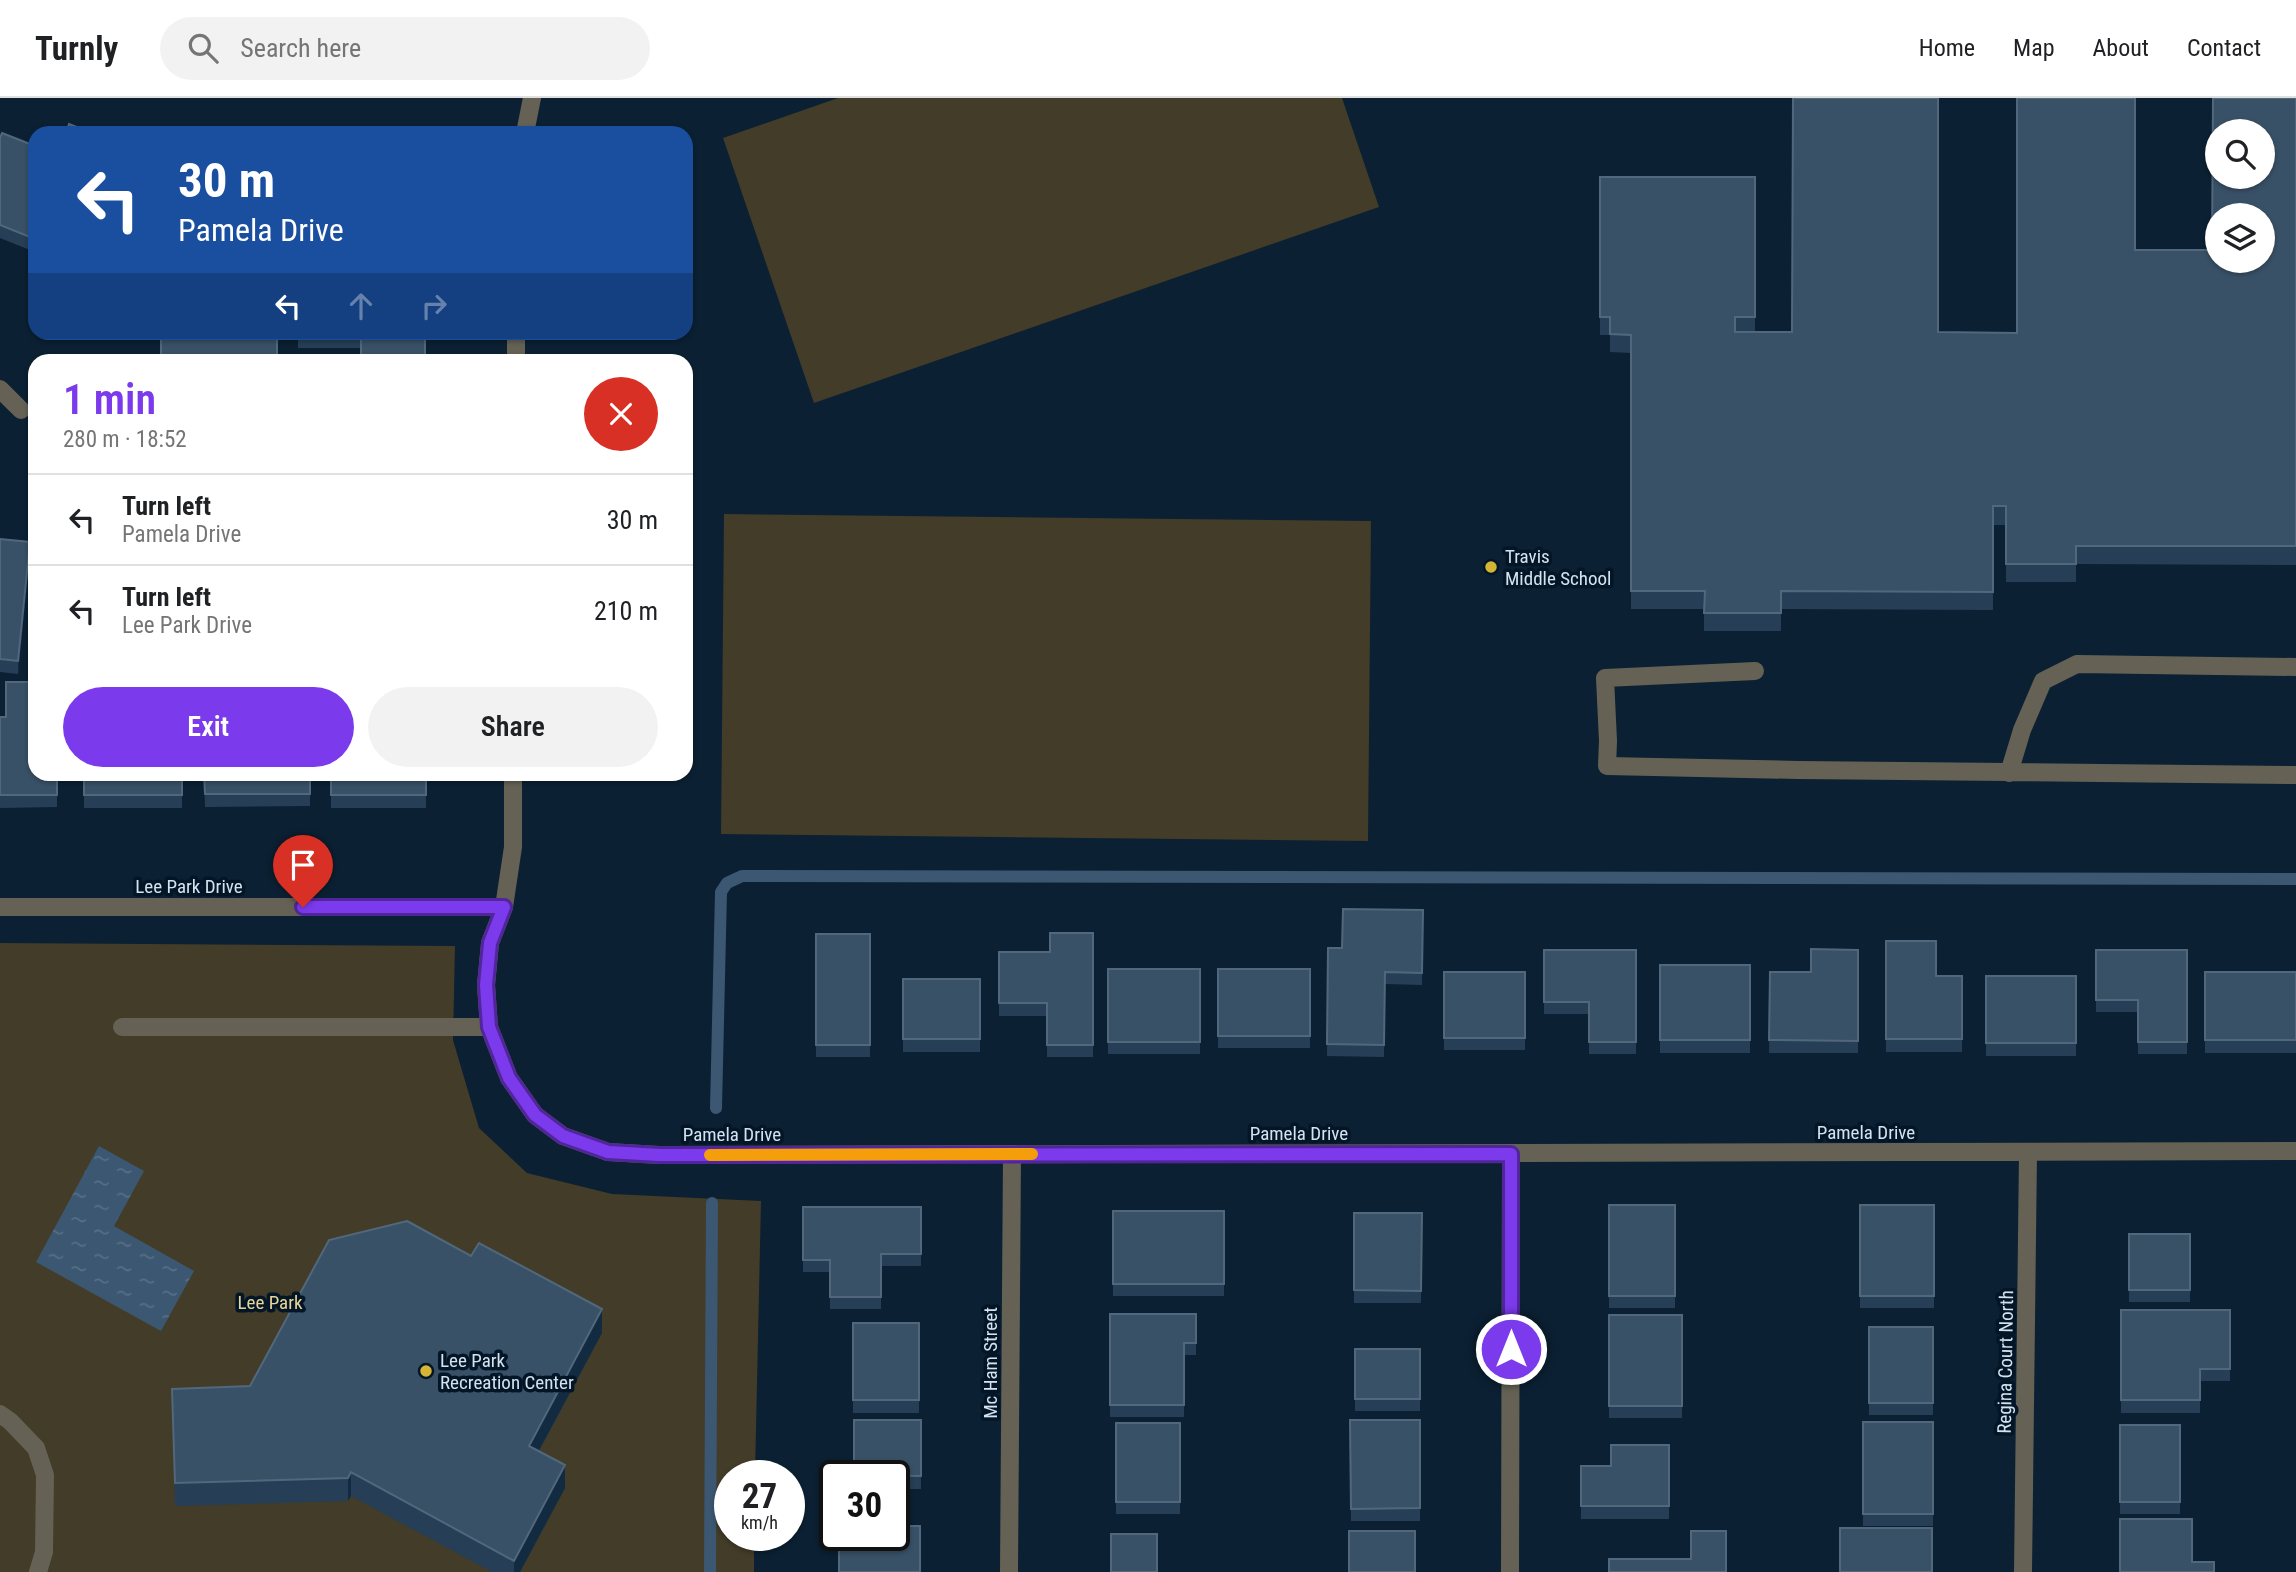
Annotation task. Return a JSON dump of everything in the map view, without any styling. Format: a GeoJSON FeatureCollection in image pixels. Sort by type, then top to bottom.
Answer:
{"type":"FeatureCollection","features":[{"type":"Feature","properties":{"kind":"street"},"geometry":{"type":"LineString","coordinates":[[526,126],[532,98]]}},
{"type":"Feature","properties":{"kind":"street"},"geometry":{"type":"LineString","coordinates":[[0,390],[21,410]]}},
{"type":"Feature","properties":{"kind":"street"},"geometry":{"type":"LineString","coordinates":[[2008,772],[2043,681],[2077,664],[2296,667]]}},
{"type":"Feature","properties":{"kind":"street"},"geometry":{"type":"LineString","coordinates":[[1755,671],[1605,678],[1607,766],[2296,775]]}},
{"type":"Feature","properties":{"kind":"street","name":"Pamela Drive"},"geometry":{"type":"LineString","coordinates":[[513,781],[513,847],[504,907],[490,943],[486,985],[489,1027],[509,1078],[535,1115],[563,1136],[608,1152],[659,1155],[2296,1151]]}},
{"type":"Feature","properties":{"kind":"street","name":"Lee Park Drive"},"geometry":{"type":"LineString","coordinates":[[0,907],[504,907]]}},
{"type":"Feature","properties":{"kind":"street"},"geometry":{"type":"LineString","coordinates":[[122,1027],[489,1027]]}},
{"type":"Feature","properties":{"kind":"street","name":"Regina Court North"},"geometry":{"type":"LineString","coordinates":[[2023,1572],[2028,1153]]}},
{"type":"Feature","properties":{"kind":"street","name":"Mc Ham Street"},"geometry":{"type":"LineString","coordinates":[[1009,1572],[1012,1154]]}},
{"type":"Feature","properties":{"kind":"street"},"geometry":{"type":"LineString","coordinates":[[1510,1572],[1511,1154]]}},
{"type":"Feature","properties":{"kind":"street"},"geometry":{"type":"LineString","coordinates":[[0,1414],[36,1448],[45,1475],[44,1552],[38,1572]]}},
{"type":"Feature","properties":{"kind":"green space"},"geometry":{"type":"Polygon","coordinates":[[[838,98],[1342,98],[1379,207],[814,403],[723,138],[838,98]]]}},
{"type":"Feature","properties":{"kind":"green space"},"geometry":{"type":"Polygon","coordinates":[[[724,514],[1371,521],[1368,841],[721,834],[724,514]]]}},
{"type":"Feature","properties":{"kind":"green space","name":"Lee Park"},"geometry":{"type":"Polygon","coordinates":[[[0,943],[455,946],[453,1040],[479,1128],[527,1173],[612,1194],[761,1201],[755,1460],[714,1460],[714,1551],[754,1551],[754,1572],[0,1572],[0,943]]]}},
{"type":"Feature","properties":{"kind":"water"},"geometry":{"type":"Polygon","coordinates":[[[99,1146],[144,1171],[114,1226],[194,1271],[161,1331],[36,1262],[99,1146]]]}},
{"type":"Feature","properties":{"kind":"building"},"geometry":{"type":"Polygon","coordinates":[[[1793,98],[1938,98],[1938,332],[2017,333],[2017,98],[2135,98],[2135,250],[2205,250],[2205,273],[2275,273],[2275,203],[2212,203],[2212,189],[2275,189],[2275,119],[2213,119],[2213,98],[2296,98],[2296,546],[2076,546],[2076,564],[2006,564],[2006,506],[1993,506],[1993,592],[1781,591],[1781,613],[1704,613],[1705,591],[1631,591],[1631,335],[1610,334],[1610,317],[1600,317],[1600,177],[1755,177],[1755,317],[1735,317],[1735,332],[1792,332],[1793,98]]]}},
{"type":"Feature","properties":{"kind":"building"},"geometry":{"type":"Polygon","coordinates":[[[2,133],[28,143],[28,236],[0,225],[2,133]]]}},
{"type":"Feature","properties":{"kind":"building"},"geometry":{"type":"Polygon","coordinates":[[[161,340],[277,340],[277,354],[161,354],[161,340]]]}},
{"type":"Feature","properties":{"kind":"building"},"geometry":{"type":"Polygon","coordinates":[[[361,340],[425,340],[425,354],[361,354],[361,340]]]}},
{"type":"Feature","properties":{"kind":"building"},"geometry":{"type":"Polygon","coordinates":[[[0,539],[28,542],[18,661],[0,659],[0,539]]]}},
{"type":"Feature","properties":{"kind":"building"},"geometry":{"type":"Polygon","coordinates":[[[6,682],[28,682],[28,781],[57,781],[57,795],[0,795],[0,717],[6,717],[6,682]]]}},
{"type":"Feature","properties":{"kind":"building"},"geometry":{"type":"Polygon","coordinates":[[[84,781],[182,781],[182,795],[84,795],[84,781]]]}},
{"type":"Feature","properties":{"kind":"building"},"geometry":{"type":"Polygon","coordinates":[[[204,781],[310,781],[310,794],[205,794],[204,781]]]}},
{"type":"Feature","properties":{"kind":"building"},"geometry":{"type":"Polygon","coordinates":[[[331,781],[426,781],[426,795],[331,795],[331,781]]]}},
{"type":"Feature","properties":{"kind":"building"},"geometry":{"type":"Polygon","coordinates":[[[1343,909],[1423,910],[1422,973],[1385,972],[1384,1045],[1327,1044],[1328,948],[1342,948],[1343,909]]]}},
{"type":"Feature","properties":{"kind":"building"},"geometry":{"type":"Polygon","coordinates":[[[1050,933],[1093,933],[1093,1045],[1047,1045],[1047,1003],[999,1003],[999,952],[1050,952],[1050,933]]]}},
{"type":"Feature","properties":{"kind":"building"},"geometry":{"type":"Polygon","coordinates":[[[816,934],[870,934],[870,1045],[816,1045],[816,934]]]}},
{"type":"Feature","properties":{"kind":"building"},"geometry":{"type":"Polygon","coordinates":[[[1886,941],[1936,941],[1936,976],[1962,976],[1962,1039],[1886,1039],[1886,941]]]}},
{"type":"Feature","properties":{"kind":"building"},"geometry":{"type":"Polygon","coordinates":[[[1811,949],[1858,950],[1858,1041],[1769,1040],[1770,972],[1811,972],[1811,949]]]}},
{"type":"Feature","properties":{"kind":"building"},"geometry":{"type":"Polygon","coordinates":[[[1544,950],[1636,950],[1636,1042],[1589,1042],[1589,1002],[1544,1002],[1544,950]]]}},
{"type":"Feature","properties":{"kind":"building"},"geometry":{"type":"Polygon","coordinates":[[[2096,950],[2187,950],[2187,1042],[2138,1042],[2138,1000],[2096,1000],[2096,950]]]}},
{"type":"Feature","properties":{"kind":"building"},"geometry":{"type":"Polygon","coordinates":[[[1660,965],[1750,965],[1750,1040],[1660,1040],[1660,965]]]}},
{"type":"Feature","properties":{"kind":"building"},"geometry":{"type":"Polygon","coordinates":[[[1108,969],[1200,969],[1200,1042],[1108,1042],[1108,969]]]}},
{"type":"Feature","properties":{"kind":"building"},"geometry":{"type":"Polygon","coordinates":[[[1218,969],[1310,969],[1310,1036],[1218,1036],[1218,969]]]}},
{"type":"Feature","properties":{"kind":"building"},"geometry":{"type":"Polygon","coordinates":[[[1444,972],[1525,972],[1525,1038],[1444,1038],[1444,972]]]}},
{"type":"Feature","properties":{"kind":"building"},"geometry":{"type":"Polygon","coordinates":[[[2205,972],[2296,972],[2296,1040],[2205,1040],[2205,972]]]}},
{"type":"Feature","properties":{"kind":"building"},"geometry":{"type":"Polygon","coordinates":[[[1986,976],[2076,976],[2076,1043],[1986,1043],[1986,976]]]}},
{"type":"Feature","properties":{"kind":"building"},"geometry":{"type":"Polygon","coordinates":[[[903,979],[980,979],[980,1039],[903,1039],[903,979]]]}},
{"type":"Feature","properties":{"kind":"building"},"geometry":{"type":"Polygon","coordinates":[[[1609,1205],[1675,1205],[1675,1296],[1609,1296],[1609,1205]]]}},
{"type":"Feature","properties":{"kind":"building"},"geometry":{"type":"Polygon","coordinates":[[[1860,1205],[1934,1205],[1934,1296],[1860,1296],[1860,1205]]]}},
{"type":"Feature","properties":{"kind":"building"},"geometry":{"type":"Polygon","coordinates":[[[803,1207],[921,1207],[921,1254],[881,1254],[881,1297],[830,1297],[830,1260],[803,1260],[803,1207]]]}},
{"type":"Feature","properties":{"kind":"building"},"geometry":{"type":"Polygon","coordinates":[[[1113,1211],[1224,1211],[1224,1284],[1113,1284],[1113,1211]]]}},
{"type":"Feature","properties":{"kind":"building"},"geometry":{"type":"Polygon","coordinates":[[[1354,1213],[1422,1213],[1421,1291],[1354,1290],[1354,1213]]]}},
{"type":"Feature","properties":{"kind":"building","name":"Lee Park Recreation Center"},"geometry":{"type":"Polygon","coordinates":[[[407,1221],[471,1256],[479,1243],[602,1309],[529,1446],[565,1465],[514,1561],[351,1472],[348,1478],[175,1483],[172,1389],[250,1386],[329,1240],[407,1221]]]}},
{"type":"Feature","properties":{"kind":"building"},"geometry":{"type":"Polygon","coordinates":[[[2129,1234],[2190,1234],[2190,1290],[2129,1290],[2129,1234]]]}},
{"type":"Feature","properties":{"kind":"building"},"geometry":{"type":"Polygon","coordinates":[[[2121,1310],[2230,1310],[2230,1369],[2200,1369],[2200,1400],[2121,1400],[2121,1310]]]}},
{"type":"Feature","properties":{"kind":"building"},"geometry":{"type":"Polygon","coordinates":[[[1110,1314],[1196,1314],[1196,1343],[1184,1343],[1184,1405],[1110,1405],[1110,1314]]]}},
{"type":"Feature","properties":{"kind":"building"},"geometry":{"type":"Polygon","coordinates":[[[1609,1315],[1682,1315],[1682,1406],[1609,1406],[1609,1315]]]}},
{"type":"Feature","properties":{"kind":"building"},"geometry":{"type":"Polygon","coordinates":[[[853,1323],[919,1323],[919,1400],[853,1400],[853,1323]]]}},
{"type":"Feature","properties":{"kind":"building"},"geometry":{"type":"Polygon","coordinates":[[[1869,1327],[1933,1327],[1933,1403],[1869,1403],[1869,1327]]]}},
{"type":"Feature","properties":{"kind":"building"},"geometry":{"type":"Polygon","coordinates":[[[1355,1349],[1420,1349],[1420,1399],[1355,1399],[1355,1349]]]}},
{"type":"Feature","properties":{"kind":"building"},"geometry":{"type":"Polygon","coordinates":[[[854,1420],[921,1420],[921,1476],[910,1476],[910,1460],[854,1460],[854,1420]]]}},
{"type":"Feature","properties":{"kind":"building"},"geometry":{"type":"Polygon","coordinates":[[[1350,1420],[1420,1420],[1420,1508],[1351,1509],[1350,1420]]]}},
{"type":"Feature","properties":{"kind":"building"},"geometry":{"type":"Polygon","coordinates":[[[1863,1422],[1933,1422],[1933,1514],[1863,1514],[1863,1422]]]}},
{"type":"Feature","properties":{"kind":"building"},"geometry":{"type":"Polygon","coordinates":[[[1116,1423],[1180,1423],[1180,1502],[1116,1502],[1116,1423]]]}},
{"type":"Feature","properties":{"kind":"building"},"geometry":{"type":"Polygon","coordinates":[[[2120,1425],[2180,1425],[2180,1502],[2120,1502],[2120,1425]]]}},
{"type":"Feature","properties":{"kind":"building"},"geometry":{"type":"Polygon","coordinates":[[[1611,1445],[1669,1445],[1669,1506],[1581,1506],[1581,1466],[1611,1466],[1611,1445]]]}},
{"type":"Feature","properties":{"kind":"building"},"geometry":{"type":"Polygon","coordinates":[[[2120,1519],[2192,1519],[2192,1562],[2214,1562],[2214,1572],[2120,1572],[2120,1519]]]}},
{"type":"Feature","properties":{"kind":"building"},"geometry":{"type":"Polygon","coordinates":[[[910,1526],[920,1526],[920,1572],[839,1572],[839,1551],[910,1551],[910,1526]]]}},
{"type":"Feature","properties":{"kind":"building"},"geometry":{"type":"Polygon","coordinates":[[[1840,1528],[1932,1528],[1932,1572],[1840,1572],[1840,1528]]]}},
{"type":"Feature","properties":{"kind":"building"},"geometry":{"type":"Polygon","coordinates":[[[1349,1531],[1415,1531],[1415,1572],[1349,1572],[1349,1531]]]}},
{"type":"Feature","properties":{"kind":"building"},"geometry":{"type":"Polygon","coordinates":[[[1691,1531],[1726,1531],[1726,1572],[1609,1572],[1609,1559],[1691,1559],[1691,1531]]]}},
{"type":"Feature","properties":{"kind":"building"},"geometry":{"type":"Polygon","coordinates":[[[1111,1534],[1157,1534],[1157,1572],[1111,1572],[1111,1534]]]}},
{"type":"Feature","properties":{"kind":"waterway"},"geometry":{"type":"LineString","coordinates":[[716,1108],[721,892],[727,883],[742,876],[2296,879]]}},
{"type":"Feature","properties":{"kind":"waterway"},"geometry":{"type":"LineString","coordinates":[[710,1572],[712,1203]]}},
{"type":"Feature","properties":{"kind":"slow traffic"},"geometry":{"type":"LineString","coordinates":[[710,1155],[1032,1154]]}},
{"type":"Feature","properties":{"kind":"place","name":"Travis Middle School"},"geometry":{"type":"Point","coordinates":[1491,567]}},
{"type":"Feature","properties":{"kind":"place","name":"Lee Park Recreation Center"},"geometry":{"type":"Point","coordinates":[426,1371]}},
{"type":"Feature","properties":{"kind":"route"},"geometry":{"type":"LineString","coordinates":[[303,907],[504,907],[490,943],[486,985],[489,1027],[509,1078],[535,1115],[549,1126],[563,1136],[608,1152],[659,1155],[1511,1154],[1511,1349]]}}]}
